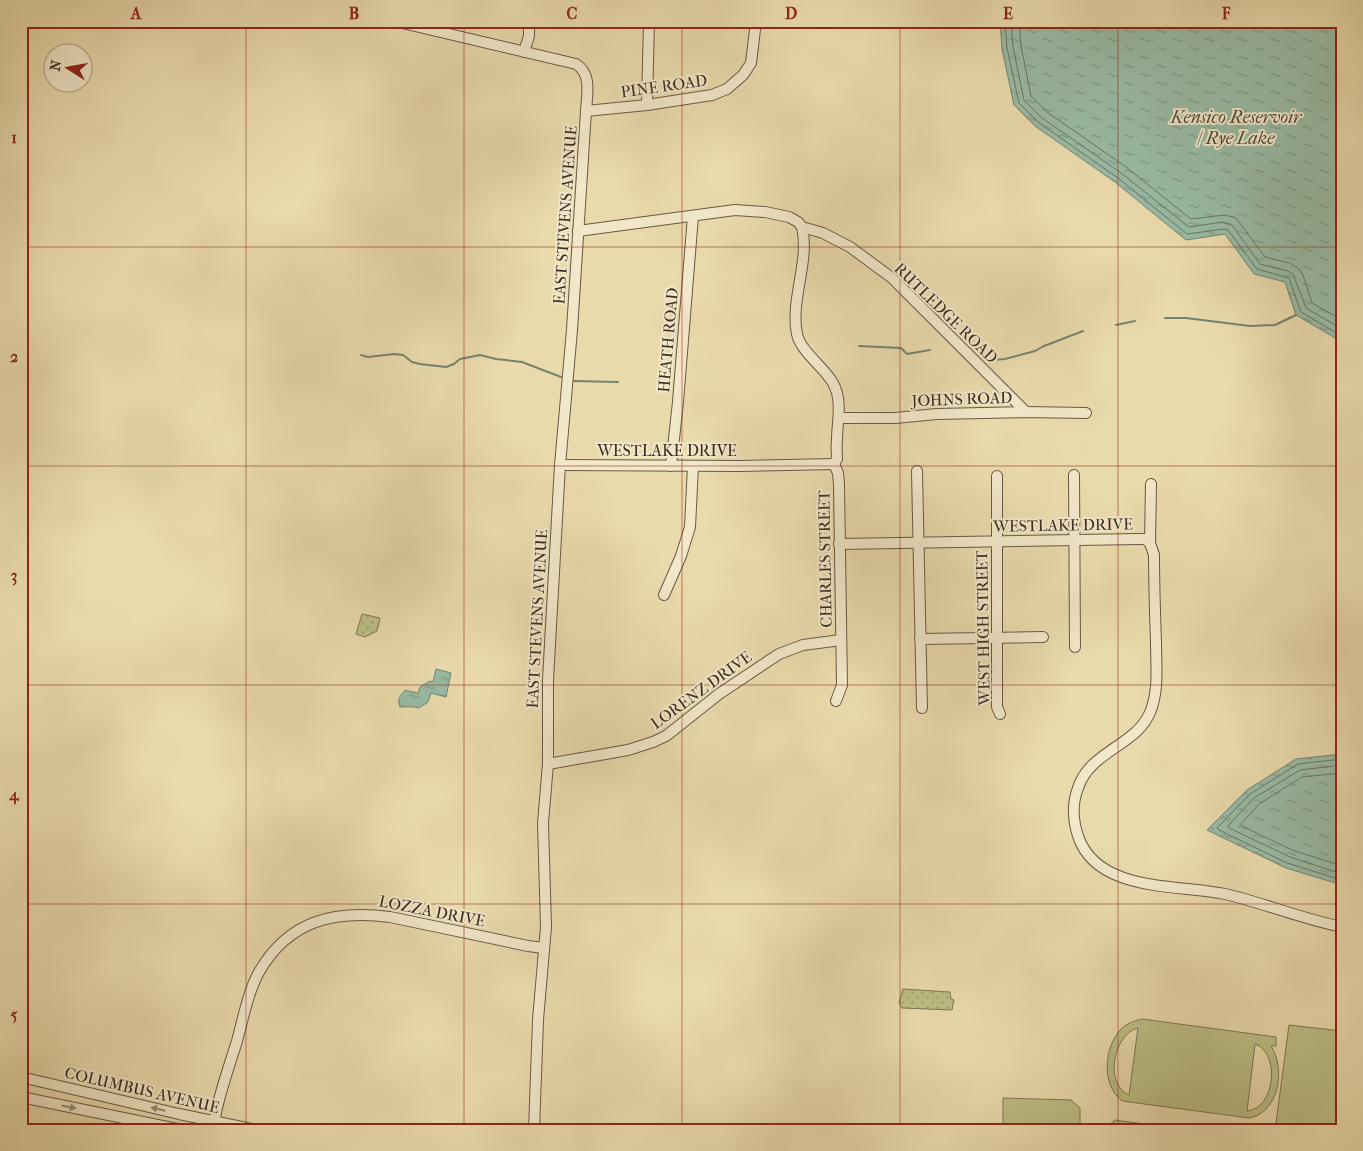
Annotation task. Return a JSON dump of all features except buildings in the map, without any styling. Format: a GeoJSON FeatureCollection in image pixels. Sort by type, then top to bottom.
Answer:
{"type":"FeatureCollection","features":[{"type":"Feature","properties":{"kind":"street"},"geometry":{"type":"LineString","coordinates":[[394,21],[576,64],[583,68],[587,77],[586,111]]}},
{"type":"Feature","properties":{"kind":"street"},"geometry":{"type":"LineString","coordinates":[[524,52],[529,36],[529,21]]}},
{"type":"Feature","properties":{"kind":"street"},"geometry":{"type":"LineString","coordinates":[[647,105],[649,21]]}},
{"type":"Feature","properties":{"kind":"street","name":"PINE ROAD"},"geometry":{"type":"LineString","coordinates":[[586,111],[647,105],[712,95],[727,89],[736,83],[751,63],[756,21]]}},
{"type":"Feature","properties":{"kind":"street","name":"EAST STEVENS AVENUE"},"geometry":{"type":"LineString","coordinates":[[534,1130],[538,1020],[546,903],[543,823],[548,764],[548,680],[560,465],[572,330],[586,111]]}},
{"type":"Feature","properties":{"kind":"street","name":"RUTLEDGE ROAD"},"geometry":{"type":"LineString","coordinates":[[578,231],[735,210],[754,211],[789,218],[798,222],[802,227],[842,243],[892,278],[1026,412]]}},
{"type":"Feature","properties":{"kind":"street","name":"HEATH ROAD"},"geometry":{"type":"LineString","coordinates":[[671,466],[693,216]]}},
{"type":"Feature","properties":{"kind":"street","name":"CHARLES STREET"},"geometry":{"type":"LineString","coordinates":[[802,227],[804,233],[802,265],[795,322],[797,337],[833,383],[838,401],[839,418],[836,440],[838,459],[834,464],[838,473],[839,484],[842,685],[836,701]]}},
{"type":"Feature","properties":{"kind":"street","name":"JOHNS ROAD"},"geometry":{"type":"LineString","coordinates":[[839,418],[895,418],[937,414],[1026,412],[1086,413]]}},
{"type":"Feature","properties":{"kind":"street","name":"WESTLAKE DRIVE"},"geometry":{"type":"LineString","coordinates":[[560,465],[834,464]]}},
{"type":"Feature","properties":{"kind":"street"},"geometry":{"type":"LineString","coordinates":[[664,595],[681,556],[690,527],[693,466]]}},
{"type":"Feature","properties":{"kind":"street"},"geometry":{"type":"LineString","coordinates":[[918,472],[922,708]]}},
{"type":"Feature","properties":{"kind":"street"},"geometry":{"type":"LineString","coordinates":[[1074,474],[1076,647]]}},
{"type":"Feature","properties":{"kind":"street","name":"WEST HIGH STREET"},"geometry":{"type":"LineString","coordinates":[[997,476],[997,707],[1000,714]]}},
{"type":"Feature","properties":{"kind":"street"},"geometry":{"type":"LineString","coordinates":[[1150,542],[1152,528],[1152,484]]}},
{"type":"Feature","properties":{"kind":"street","name":"WESTLAKE DRIVE"},"geometry":{"type":"LineString","coordinates":[[840,544],[1139,539],[1145,539],[1150,542],[1154,555],[1156,676],[1154,699],[1148,717],[1136,733],[1094,762],[1082,778],[1078,787],[1074,808],[1079,840],[1084,850],[1097,864],[1104,870],[1122,878],[1225,894],[1342,927]]}},
{"type":"Feature","properties":{"kind":"street"},"geometry":{"type":"LineString","coordinates":[[920,639],[1043,637]]}},
{"type":"Feature","properties":{"kind":"street","name":"LORENZ DRIVE"},"geometry":{"type":"LineString","coordinates":[[548,764],[628,750],[653,742],[666,736],[719,694],[778,654],[802,645],[841,640]]}},
{"type":"Feature","properties":{"kind":"street","name":"LOZZA DRIVE"},"geometry":{"type":"LineString","coordinates":[[213,1126],[250,997],[259,973],[276,948],[295,931],[323,918],[339,915],[368,914],[544,948]]}},
{"type":"Feature","properties":{"kind":"street","name":"COLUMBUS AVENUE"},"geometry":{"type":"LineString","coordinates":[[21,1077],[213,1126],[257,1130]]}},
{"type":"Feature","properties":{"kind":"street","name":"COLUMBUS AVENUE"},"geometry":{"type":"LineString","coordinates":[[21,1097],[182,1130]]}},
{"type":"Feature","properties":{"kind":"green space"},"geometry":{"type":"Polygon","coordinates":[[[362,614],[380,618],[377,631],[365,637],[356,634],[362,614]]]}},
{"type":"Feature","properties":{"kind":"green space"},"geometry":{"type":"Polygon","coordinates":[[[903,989],[950,992],[951,999],[954,1000],[952,1010],[902,1008],[899,1003],[903,989]]]}},
{"type":"Feature","properties":{"kind":"green space"},"geometry":{"type":"Polygon","coordinates":[[[1142,1019],[1276,1037],[1276,1046],[1271,1046],[1276,1055],[1279,1078],[1273,1099],[1267,1108],[1249,1118],[1122,1101],[1115,1094],[1111,1086],[1107,1066],[1108,1055],[1115,1037],[1121,1029],[1128,1024],[1142,1019]],[[1138,1028],[1129,1032],[1123,1040],[1115,1060],[1114,1071],[1116,1081],[1121,1089],[1129,1095],[1138,1028]],[[1255,1044],[1247,1111],[1256,1108],[1264,1101],[1269,1091],[1271,1080],[1269,1058],[1263,1049],[1255,1044]]]}},
{"type":"Feature","properties":{"kind":"green space"},"geometry":{"type":"Polygon","coordinates":[[[1289,1025],[1342,1031],[1341,1129],[1276,1123],[1289,1025]]]}},
{"type":"Feature","properties":{"kind":"green space"},"geometry":{"type":"Polygon","coordinates":[[[1003,1098],[1071,1100],[1080,1108],[1080,1130],[1003,1130],[1003,1098]]]}},
{"type":"Feature","properties":{"kind":"green space"},"geometry":{"type":"Polygon","coordinates":[[[1115,1120],[1152,1125],[1152,1130],[1109,1130],[1110,1124],[1115,1120]]]}},
{"type":"Feature","properties":{"kind":"water","name":"Kensico Reservoir / Rye Lake"},"geometry":{"type":"Polygon","coordinates":[[[1000,21],[1342,21],[1342,342],[1296,315],[1285,282],[1254,274],[1225,234],[1186,240],[1115,182],[1035,126],[1014,105],[1002,49],[1000,21]]]}},
{"type":"Feature","properties":{"kind":"water"},"geometry":{"type":"Polygon","coordinates":[[[436,669],[451,673],[446,697],[431,693],[428,702],[419,708],[400,707],[399,700],[402,693],[406,690],[418,693],[420,687],[430,681],[433,682],[436,669]]]}},
{"type":"Feature","properties":{"kind":"water"},"geometry":{"type":"Polygon","coordinates":[[[1342,754],[1342,885],[1286,868],[1207,830],[1247,790],[1296,759],[1342,754]]]}},
{"type":"Feature","properties":{"kind":"waterway"},"geometry":{"type":"LineString","coordinates":[[1165,318],[1186,318],[1250,326],[1275,325],[1296,315]]}},
{"type":"Feature","properties":{"kind":"waterway"},"geometry":{"type":"LineString","coordinates":[[1116,325],[1135,321]]}},
{"type":"Feature","properties":{"kind":"waterway"},"geometry":{"type":"LineString","coordinates":[[991,360],[1005,359],[1035,351],[1083,331]]}},
{"type":"Feature","properties":{"kind":"waterway"},"geometry":{"type":"LineString","coordinates":[[859,346],[901,348],[907,354],[930,350]]}},
{"type":"Feature","properties":{"kind":"waterway"},"geometry":{"type":"LineString","coordinates":[[361,355],[368,357],[394,354],[403,355],[412,362],[446,367],[460,359],[480,355],[522,362],[561,377]]}},
{"type":"Feature","properties":{"kind":"waterway"},"geometry":{"type":"LineString","coordinates":[[573,381],[618,382]]}}]}
